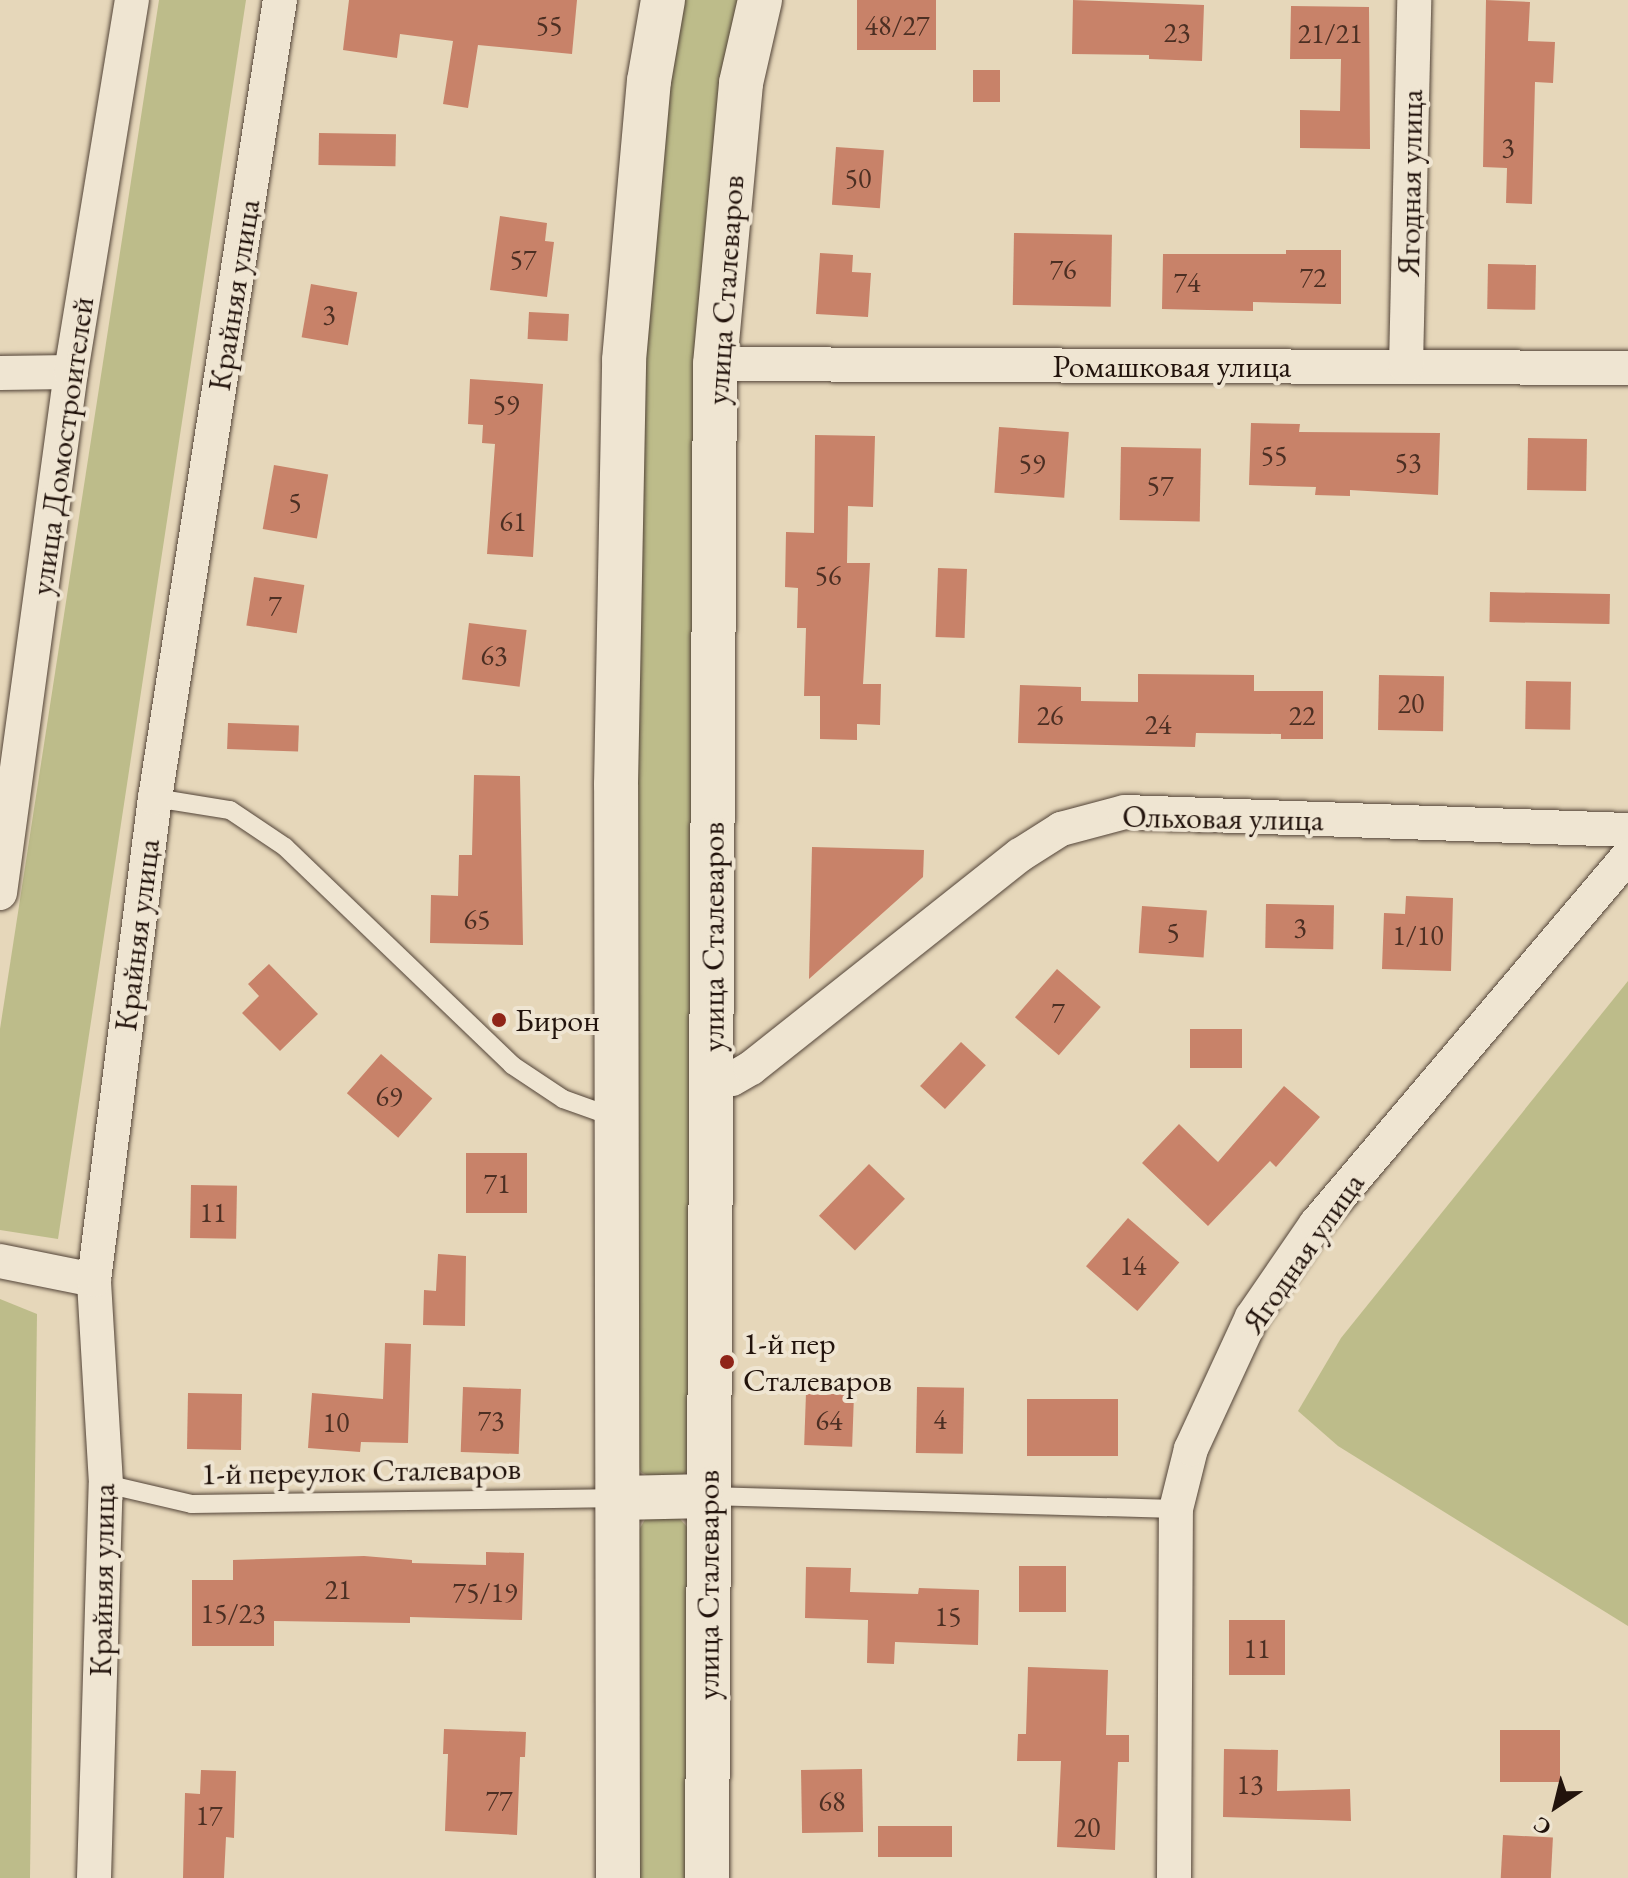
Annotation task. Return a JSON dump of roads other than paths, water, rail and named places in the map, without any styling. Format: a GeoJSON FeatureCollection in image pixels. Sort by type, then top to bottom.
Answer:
{"type":"FeatureCollection","features":[{"type":"Feature","properties":{"kind":"main road"},"geometry":{"type":"LineString","coordinates":[[618,1878],[616,785],[624,360],[649,81],[663,0]]}},
{"type":"Feature","properties":{"kind":"main road","name":"улица Сталеваров"},"geometry":{"type":"LineString","coordinates":[[707,1878],[715,364],[741,83],[760,0]]}},
{"type":"Feature","properties":{"kind":"main road"},"geometry":{"type":"LineString","coordinates":[[619,1498],[708,1496]]}},
{"type":"Feature","properties":{"kind":"street","name":"улица Домостроителей"},"geometry":{"type":"LineString","coordinates":[[0,893],[3,832],[71,372],[132,0]]}},
{"type":"Feature","properties":{"kind":"street","name":"Крайняя улица"},"geometry":{"type":"LineString","coordinates":[[94,1878],[106,1484],[94,1280],[155,798],[280,0]]}},
{"type":"Feature","properties":{"kind":"street","name":"Ягодная улица"},"geometry":{"type":"LineString","coordinates":[[1406,366],[1414,0]]}},
{"type":"Feature","properties":{"kind":"street","name":"Ромашковая улица"},"geometry":{"type":"LineString","coordinates":[[715,364],[1628,368]]}},
{"type":"Feature","properties":{"kind":"street"},"geometry":{"type":"LineString","coordinates":[[0,373],[71,372]]}},
{"type":"Feature","properties":{"kind":"street","name":"Ольховая улица"},"geometry":{"type":"LineString","coordinates":[[712,1082],[732,1079],[751,1068],[1020,855],[1061,829],[1125,812],[1628,830]]}},
{"type":"Feature","properties":{"kind":"street","name":"Ягодная улица"},"geometry":{"type":"LineString","coordinates":[[1174,1878],[1176,1509],[1191,1449],[1252,1317],[1316,1224],[1628,856]]}},
{"type":"Feature","properties":{"kind":"street"},"geometry":{"type":"LineString","coordinates":[[0,1261],[94,1280]]}},
{"type":"Feature","properties":{"kind":"lane"},"geometry":{"type":"LineString","coordinates":[[155,798],[230,810],[285,847],[512,1065],[563,1099],[619,1119]]}},
{"type":"Feature","properties":{"kind":"lane","name":"1-й переулок Сталеваров"},"geometry":{"type":"LineString","coordinates":[[106,1484],[192,1504],[619,1498]]}},
{"type":"Feature","properties":{"kind":"lane"},"geometry":{"type":"LineString","coordinates":[[708,1496],[1176,1509]]}},
{"type":"Feature","properties":{"kind":"place","name":"Бирон"},"geometry":{"type":"Point","coordinates":[499,1020]}},
{"type":"Feature","properties":{"kind":"place","name":"1-й пер Сталеваров"},"geometry":{"type":"Point","coordinates":[727,1362]}}]}
